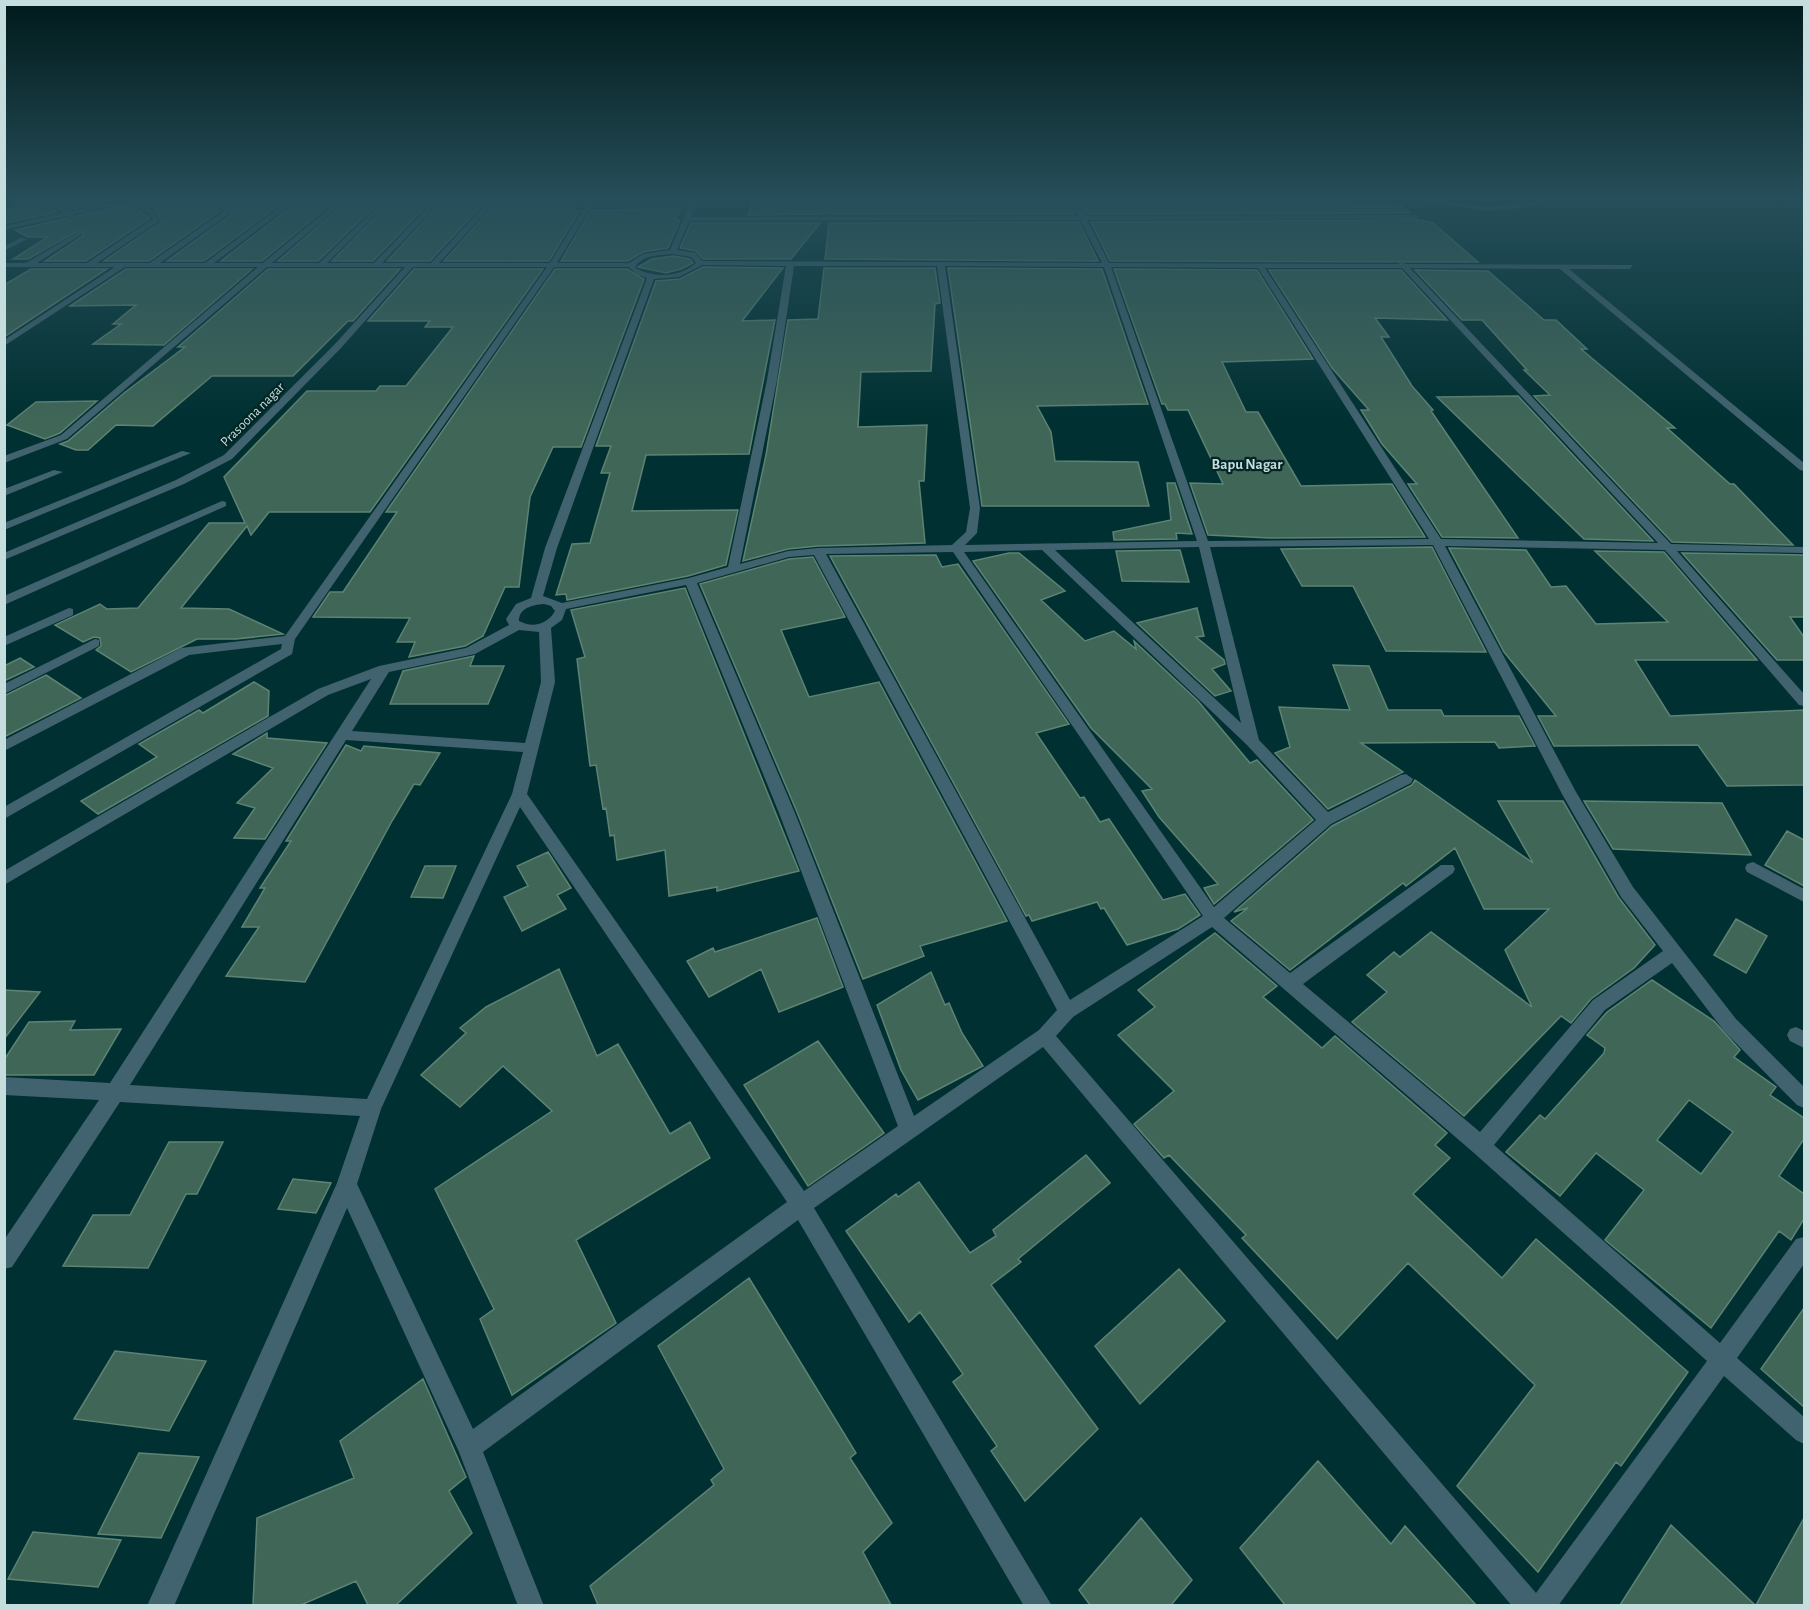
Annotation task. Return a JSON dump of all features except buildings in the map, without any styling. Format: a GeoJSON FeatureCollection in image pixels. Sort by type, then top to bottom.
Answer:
{"type":"FeatureCollection","features":[{"type":"Feature","properties":{"kind":"street"},"geometry":{"type":"LineString","coordinates":[[4,344],[111,273]]}},
{"type":"Feature","properties":{"kind":"street"},"geometry":{"type":"LineString","coordinates":[[4,460],[64,437],[255,273]]}},
{"type":"Feature","properties":{"kind":"street","name":"Prasoona nagar"},"geometry":{"type":"LineString","coordinates":[[4,557],[180,482],[228,457],[338,346],[404,273]]}},
{"type":"Feature","properties":{"kind":"street"},"geometry":{"type":"LineString","coordinates":[[4,814],[287,651],[289,639],[547,273]]}},
{"type":"Feature","properties":{"kind":"street"},"geometry":{"type":"LineString","coordinates":[[638,273],[651,277],[679,273]]}},
{"type":"Feature","properties":{"kind":"street"},"geometry":{"type":"LineString","coordinates":[[733,569],[772,380],[789,273]]}},
{"type":"Feature","properties":{"kind":"street"},"geometry":{"type":"LineString","coordinates":[[942,273],[975,508],[971,533],[956,548]]}},
{"type":"Feature","properties":{"kind":"street"},"geometry":{"type":"LineString","coordinates":[[1110,273],[1204,544],[1252,742]]}},
{"type":"Feature","properties":{"kind":"street"},"geometry":{"type":"LineString","coordinates":[[1265,273],[1437,542],[1569,794],[1627,892],[1730,1025],[1804,1099]]}},
{"type":"Feature","properties":{"kind":"street"},"geometry":{"type":"LineString","coordinates":[[1411,273],[1668,547],[1804,702]]}},
{"type":"Feature","properties":{"kind":"street"},"geometry":{"type":"LineString","coordinates":[[1569,273],[1804,468]]}},
{"type":"Feature","properties":{"kind":"street"},"geometry":{"type":"LineString","coordinates":[[536,601],[551,548],[651,277]]}},
{"type":"Feature","properties":{"kind":"street"},"geometry":{"type":"LineString","coordinates":[[4,527],[186,453]]}},
{"type":"Feature","properties":{"kind":"street"},"geometry":{"type":"LineString","coordinates":[[4,493],[58,472]]}},
{"type":"Feature","properties":{"kind":"street"},"geometry":{"type":"LineString","coordinates":[[4,601],[222,504]]}},
{"type":"Feature","properties":{"kind":"street"},"geometry":{"type":"LineString","coordinates":[[560,607],[561,611],[557,619],[545,626],[531,629],[514,623],[513,614],[522,606],[536,601],[551,601],[560,607],[690,581],[788,554],[818,552],[1437,542],[1804,550]]}},
{"type":"Feature","properties":{"kind":"street"},"geometry":{"type":"LineString","coordinates":[[1045,547],[1252,742],[1326,820]]}},
{"type":"Feature","properties":{"kind":"street"},"geometry":{"type":"LineString","coordinates":[[956,548],[1213,918],[1481,1146],[1804,1432]]}},
{"type":"Feature","properties":{"kind":"street"},"geometry":{"type":"LineString","coordinates":[[818,552],[1067,1011]]}},
{"type":"Feature","properties":{"kind":"street"},"geometry":{"type":"LineString","coordinates":[[690,581],[787,813],[909,1128]]}},
{"type":"Feature","properties":{"kind":"street"},"geometry":{"type":"LineString","coordinates":[[4,642],[69,612]]}},
{"type":"Feature","properties":{"kind":"street"},"geometry":{"type":"LineString","coordinates":[[4,879],[323,692],[384,669],[470,651],[518,626]]}},
{"type":"Feature","properties":{"kind":"street"},"geometry":{"type":"LineString","coordinates":[[160,1605],[347,1185],[372,1108],[519,794],[548,682],[545,626]]}},
{"type":"Feature","properties":{"kind":"street"},"geometry":{"type":"LineString","coordinates":[[4,746],[186,651],[289,639]]}},
{"type":"Feature","properties":{"kind":"street"},"geometry":{"type":"LineString","coordinates":[[4,690],[95,643]]}},
{"type":"Feature","properties":{"kind":"street"},"geometry":{"type":"LineString","coordinates":[[4,1259],[114,1094],[384,669]]}},
{"type":"Feature","properties":{"kind":"street"},"geometry":{"type":"LineString","coordinates":[[342,735],[532,748]]}},
{"type":"Feature","properties":{"kind":"street"},"geometry":{"type":"LineString","coordinates":[[470,1447],[801,1205],[909,1128],[1045,1036],[1067,1011],[1213,918],[1326,820],[1406,779]]}},
{"type":"Feature","properties":{"kind":"street"},"geometry":{"type":"LineString","coordinates":[[519,794],[801,1205],[1039,1605]]}},
{"type":"Feature","properties":{"kind":"street"},"geometry":{"type":"LineString","coordinates":[[1753,868],[1804,896]]}},
{"type":"Feature","properties":{"kind":"street"},"geometry":{"type":"LineString","coordinates":[[1290,983],[1447,869]]}},
{"type":"Feature","properties":{"kind":"street"},"geometry":{"type":"LineString","coordinates":[[1481,1146],[1599,1005],[1674,952]]}},
{"type":"Feature","properties":{"kind":"street"},"geometry":{"type":"LineString","coordinates":[[1045,1036],[1530,1605]]}},
{"type":"Feature","properties":{"kind":"street"},"geometry":{"type":"LineString","coordinates":[[4,1086],[372,1108]]}},
{"type":"Feature","properties":{"kind":"street"},"geometry":{"type":"LineString","coordinates":[[347,1185],[470,1447],[531,1605]]}},
{"type":"Feature","properties":{"kind":"street"},"geometry":{"type":"LineString","coordinates":[[1542,1605],[1804,1246]]}},
{"type":"Feature","properties":{"kind":"district","name":"Bapu Nagar"},"geometry":{"type":"Point","coordinates":[1247,464]}}]}
